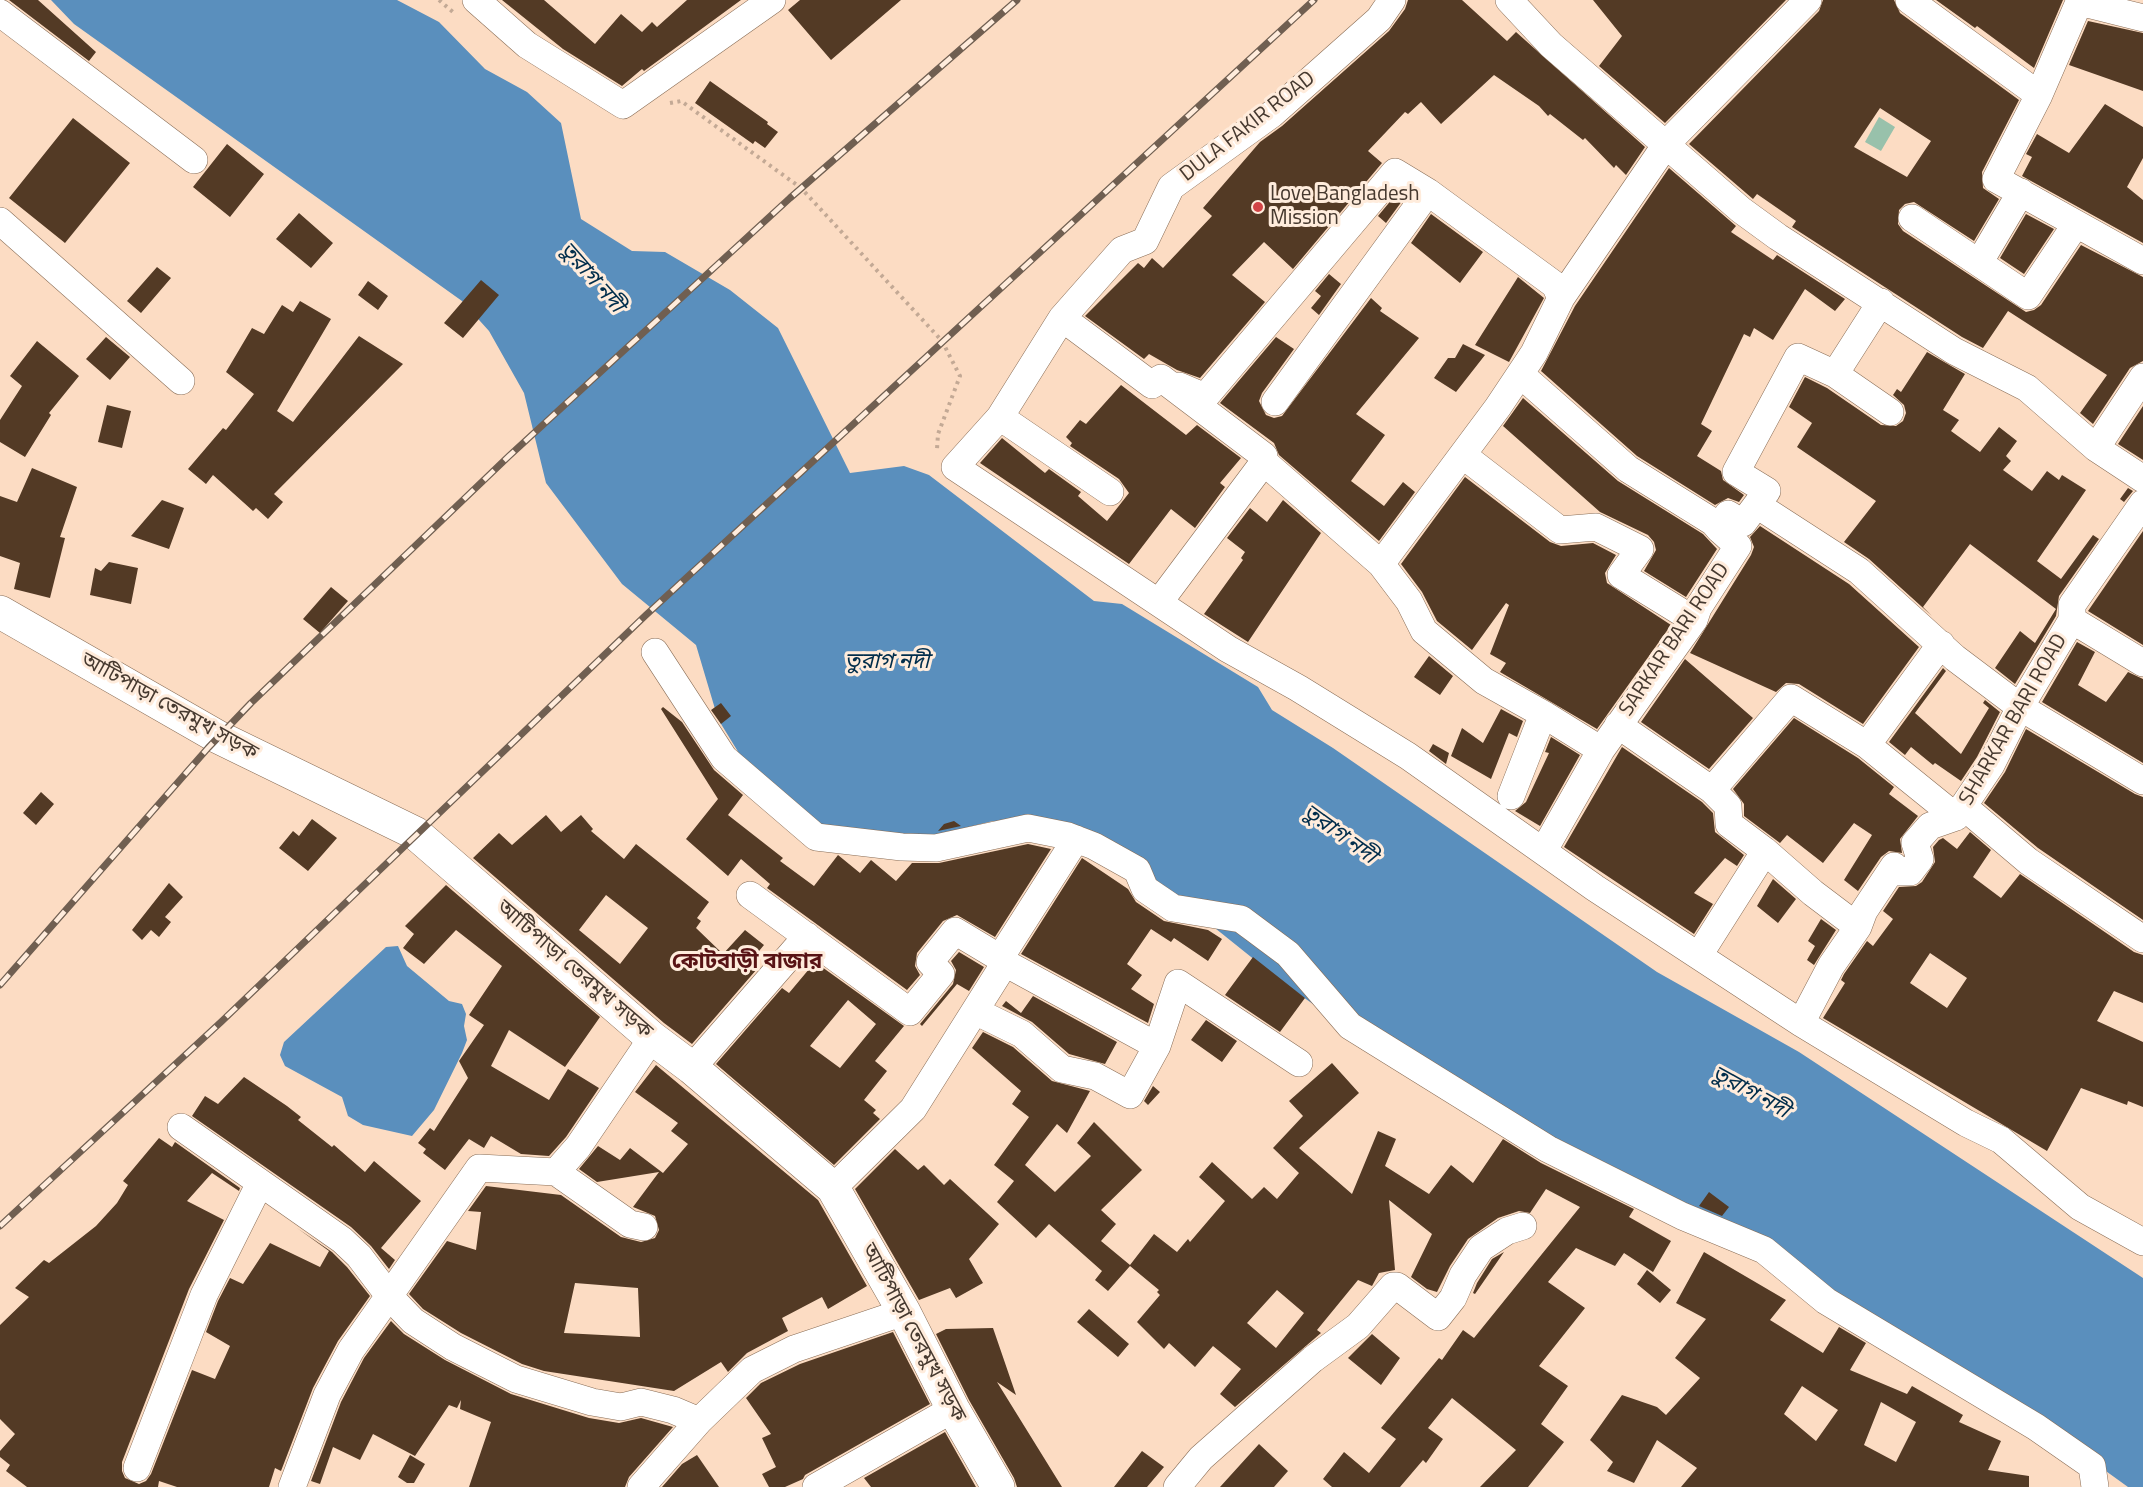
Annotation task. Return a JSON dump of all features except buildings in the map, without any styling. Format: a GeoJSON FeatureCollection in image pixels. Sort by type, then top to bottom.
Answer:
{"type":"FeatureCollection","features":[{"type":"Feature","properties":{"kind":"main road","name":"আটিপাড়া তেরমুখ সড়ক"},"geometry":{"type":"LineString","coordinates":[[0,612],[218,737],[415,833],[652,1038],[692,1068],[834,1188],[904,1312],[953,1409],[998,1487]]}},
{"type":"Feature","properties":{"kind":"street"},"geometry":{"type":"LineString","coordinates":[[471,3],[527,45],[623,105],[772,0]]}},
{"type":"Feature","properties":{"kind":"street"},"geometry":{"type":"LineString","coordinates":[[1509,0],[1551,45],[1750,217],[1954,351],[2026,388],[2096,448],[2143,479]]}},
{"type":"Feature","properties":{"kind":"street"},"geometry":{"type":"LineString","coordinates":[[1909,0],[2039,95]]}},
{"type":"Feature","properties":{"kind":"street"},"geometry":{"type":"LineString","coordinates":[[2143,18],[2080,1],[2039,95],[1996,179],[2143,261]]}},
{"type":"Feature","properties":{"kind":"street"},"geometry":{"type":"LineString","coordinates":[[1381,564],[1464,456],[1520,374],[1561,298],[1667,143],[1800,3]]}},
{"type":"Feature","properties":{"kind":"street","name":"DULA FAKIR ROAD"},"geometry":{"type":"LineString","coordinates":[[955,467],[1000,417],[1062,318],[1122,250],[1144,242],[1171,187],[1272,114],[1386,10]]}},
{"type":"Feature","properties":{"kind":"street"},"geometry":{"type":"LineString","coordinates":[[0,13],[194,160]]}},
{"type":"Feature","properties":{"kind":"street"},"geometry":{"type":"LineString","coordinates":[[1161,378],[1205,397],[1395,172],[1428,192],[1556,285],[1561,298]]}},
{"type":"Feature","properties":{"kind":"street"},"geometry":{"type":"LineString","coordinates":[[1275,402],[1428,192]]}},
{"type":"Feature","properties":{"kind":"street"},"geometry":{"type":"LineString","coordinates":[[1979,263],[2020,192]]}},
{"type":"Feature","properties":{"kind":"street"},"geometry":{"type":"LineString","coordinates":[[1912,218],[2028,296],[2076,224]]}},
{"type":"Feature","properties":{"kind":"street"},"geometry":{"type":"LineString","coordinates":[[0,221],[181,381]]}},
{"type":"Feature","properties":{"kind":"street"},"geometry":{"type":"LineString","coordinates":[[1835,374],[1881,302]]}},
{"type":"Feature","properties":{"kind":"street"},"geometry":{"type":"LineString","coordinates":[[1062,318],[1152,385],[1161,378]]}},
{"type":"Feature","properties":{"kind":"street"},"geometry":{"type":"LineString","coordinates":[[1890,412],[1835,374],[1798,357],[1736,472],[1767,491],[1757,505],[1859,571],[1941,644],[2020,707],[2143,781]]}},
{"type":"Feature","properties":{"kind":"street"},"geometry":{"type":"LineString","coordinates":[[1520,374],[1629,469],[1713,522],[1719,529]]}},
{"type":"Feature","properties":{"kind":"street"},"geometry":{"type":"LineString","coordinates":[[2096,448],[2143,377]]}},
{"type":"Feature","properties":{"kind":"street"},"geometry":{"type":"LineString","coordinates":[[1160,601],[1264,462],[1264,456],[1161,378]]}},
{"type":"Feature","properties":{"kind":"street"},"geometry":{"type":"LineString","coordinates":[[1000,417],[1110,492]]}},
{"type":"Feature","properties":{"kind":"street"},"geometry":{"type":"LineString","coordinates":[[1464,456],[1560,530],[1596,527],[1640,549],[1621,575],[1694,620]]}},
{"type":"Feature","properties":{"kind":"street"},"geometry":{"type":"LineString","coordinates":[[1264,462],[1381,564],[1409,601],[1424,631],[1484,681],[1602,750]]}},
{"type":"Feature","properties":{"kind":"street"},"geometry":{"type":"LineString","coordinates":[[955,467],[1160,601],[1228,649],[1298,687],[1408,756],[1595,888],[1801,1023],[1966,1123],[2001,1140],[2080,1207],[2143,1242]]}},
{"type":"Feature","properties":{"kind":"street","name":"SHARKAR BARI ROAD"},"geometry":{"type":"LineString","coordinates":[[1801,1023],[1831,966],[1858,927],[1864,911],[1894,866],[1900,872],[1910,872],[1920,858],[1915,843],[1930,826],[1960,812],[1991,765],[2020,707],[2072,620],[2072,605],[2143,503]]}},
{"type":"Feature","properties":{"kind":"street","name":"SARKAR BARI ROAD"},"geometry":{"type":"LineString","coordinates":[[1544,850],[1602,750],[1694,620],[1698,608],[1738,546],[1719,529],[1728,514],[1743,523],[1757,505]]}},
{"type":"Feature","properties":{"kind":"street"},"geometry":{"type":"LineString","coordinates":[[2072,620],[2143,663]]}},
{"type":"Feature","properties":{"kind":"street"},"geometry":{"type":"LineString","coordinates":[[1867,745],[1941,644]]}},
{"type":"Feature","properties":{"kind":"street"},"geometry":{"type":"LineString","coordinates":[[655,652],[724,758],[816,837],[902,847],[936,848],[1028,828],[1076,839],[1137,870],[1145,889],[1173,908],[1241,919],[1288,954],[1350,1026],[1548,1149],[1682,1216],[1764,1250],[1826,1301],[2018,1416],[2092,1466],[2095,1487]]}},
{"type":"Feature","properties":{"kind":"street"},"geometry":{"type":"LineString","coordinates":[[1712,790],[1791,698],[1867,745],[2028,861],[2143,939]]}},
{"type":"Feature","properties":{"kind":"street"},"geometry":{"type":"LineString","coordinates":[[1511,796],[1543,714]]}},
{"type":"Feature","properties":{"kind":"street"},"geometry":{"type":"LineString","coordinates":[[1618,725],[1712,790],[1728,806],[1729,824],[1765,851],[1812,893],[1858,927]]}},
{"type":"Feature","properties":{"kind":"street"},"geometry":{"type":"LineString","coordinates":[[834,1188],[914,1109],[975,1011],[1002,960],[1076,839]]}},
{"type":"Feature","properties":{"kind":"street"},"geometry":{"type":"LineString","coordinates":[[1699,955],[1765,851]]}},
{"type":"Feature","properties":{"kind":"street"},"geometry":{"type":"LineString","coordinates":[[750,895],[910,1012],[941,974],[930,962],[955,931],[1002,960],[1157,1046]]}},
{"type":"Feature","properties":{"kind":"street"},"geometry":{"type":"LineString","coordinates":[[692,1068],[807,936]]}},
{"type":"Feature","properties":{"kind":"street"},"geometry":{"type":"LineString","coordinates":[[975,1011],[1022,1034],[1062,1069],[1095,1076],[1130,1095],[1157,1046],[1178,983],[1299,1063]]}},
{"type":"Feature","properties":{"kind":"street"},"geometry":{"type":"LineString","coordinates":[[556,1172],[578,1147],[652,1038]]}},
{"type":"Feature","properties":{"kind":"street"},"geometry":{"type":"LineString","coordinates":[[181,1127],[342,1240],[413,1321],[453,1347],[516,1379],[591,1402],[621,1407],[641,1402],[673,1410],[699,1421]]}},
{"type":"Feature","properties":{"kind":"street"},"geometry":{"type":"LineString","coordinates":[[291,1487],[327,1395],[351,1350],[479,1168],[556,1172],[630,1224],[644,1227]]}},
{"type":"Feature","properties":{"kind":"street"},"geometry":{"type":"LineString","coordinates":[[137,1468],[204,1295],[260,1183]]}},
{"type":"Feature","properties":{"kind":"street"},"geometry":{"type":"LineString","coordinates":[[1177,1487],[1201,1458],[1313,1359],[1358,1326],[1393,1286],[1397,1286],[1438,1317],[1453,1298],[1462,1275],[1481,1248],[1507,1231],[1523,1226]]}},
{"type":"Feature","properties":{"kind":"street"},"geometry":{"type":"LineString","coordinates":[[641,1487],[699,1421],[752,1370],[794,1349],[904,1312]]}},
{"type":"Feature","properties":{"kind":"street"},"geometry":{"type":"LineString","coordinates":[[816,1487],[953,1409]]}},
{"type":"Feature","properties":{"kind":"path"},"geometry":{"type":"LineString","coordinates":[[439,0],[471,3]]}},
{"type":"Feature","properties":{"kind":"path"},"geometry":{"type":"LineString","coordinates":[[659,106],[681,101],[801,188],[942,341],[960,376],[938,434],[937,456],[955,467]]}},
{"type":"Feature","properties":{"kind":"green space"},"geometry":{"type":"Polygon","coordinates":[[[1879,117],[1895,127],[1881,151],[1865,142],[1879,117]]]}},
{"type":"Feature","properties":{"kind":"water","name":"তুরাগ নদী"},"geometry":{"type":"Polygon","coordinates":[[[51,0],[397,0],[439,22],[485,69],[527,92],[561,123],[581,219],[632,251],[665,252],[730,290],[778,328],[850,473],[904,466],[929,475],[1094,601],[1122,604],[1258,687],[1272,710],[1333,748],[1657,972],[1799,1052],[2143,1278],[2143,1487],[2128,1487],[2085,1456],[1739,1246],[1407,1072],[1281,981],[1170,892],[1046,825],[993,821],[941,834],[835,843],[778,817],[718,719],[696,645],[622,584],[546,483],[524,393],[489,331],[462,301],[74,24],[51,0]]]}},
{"type":"Feature","properties":{"kind":"water"},"geometry":{"type":"Polygon","coordinates":[[[398,946],[407,966],[449,1001],[462,1004],[466,1014],[464,1026],[467,1040],[462,1053],[434,1110],[412,1136],[363,1125],[348,1116],[342,1097],[285,1066],[280,1055],[284,1042],[386,947],[398,946]]]}},
{"type":"Feature","properties":{"kind":"railway"},"geometry":{"type":"LineString","coordinates":[[0,985],[208,748],[251,703],[509,456],[790,198],[1017,0]]}},
{"type":"Feature","properties":{"kind":"railway"},"geometry":{"type":"LineString","coordinates":[[0,1226],[221,1022],[646,615],[1314,0]]}},
{"type":"Feature","properties":{"kind":"place","name":"Love Bangladesh Mission"},"geometry":{"type":"Point","coordinates":[1258,207]}},
{"type":"Feature","properties":{"kind":"district","name":"কোটবাড়ী বাজার"},"geometry":{"type":"Point","coordinates":[747,963]}}]}
